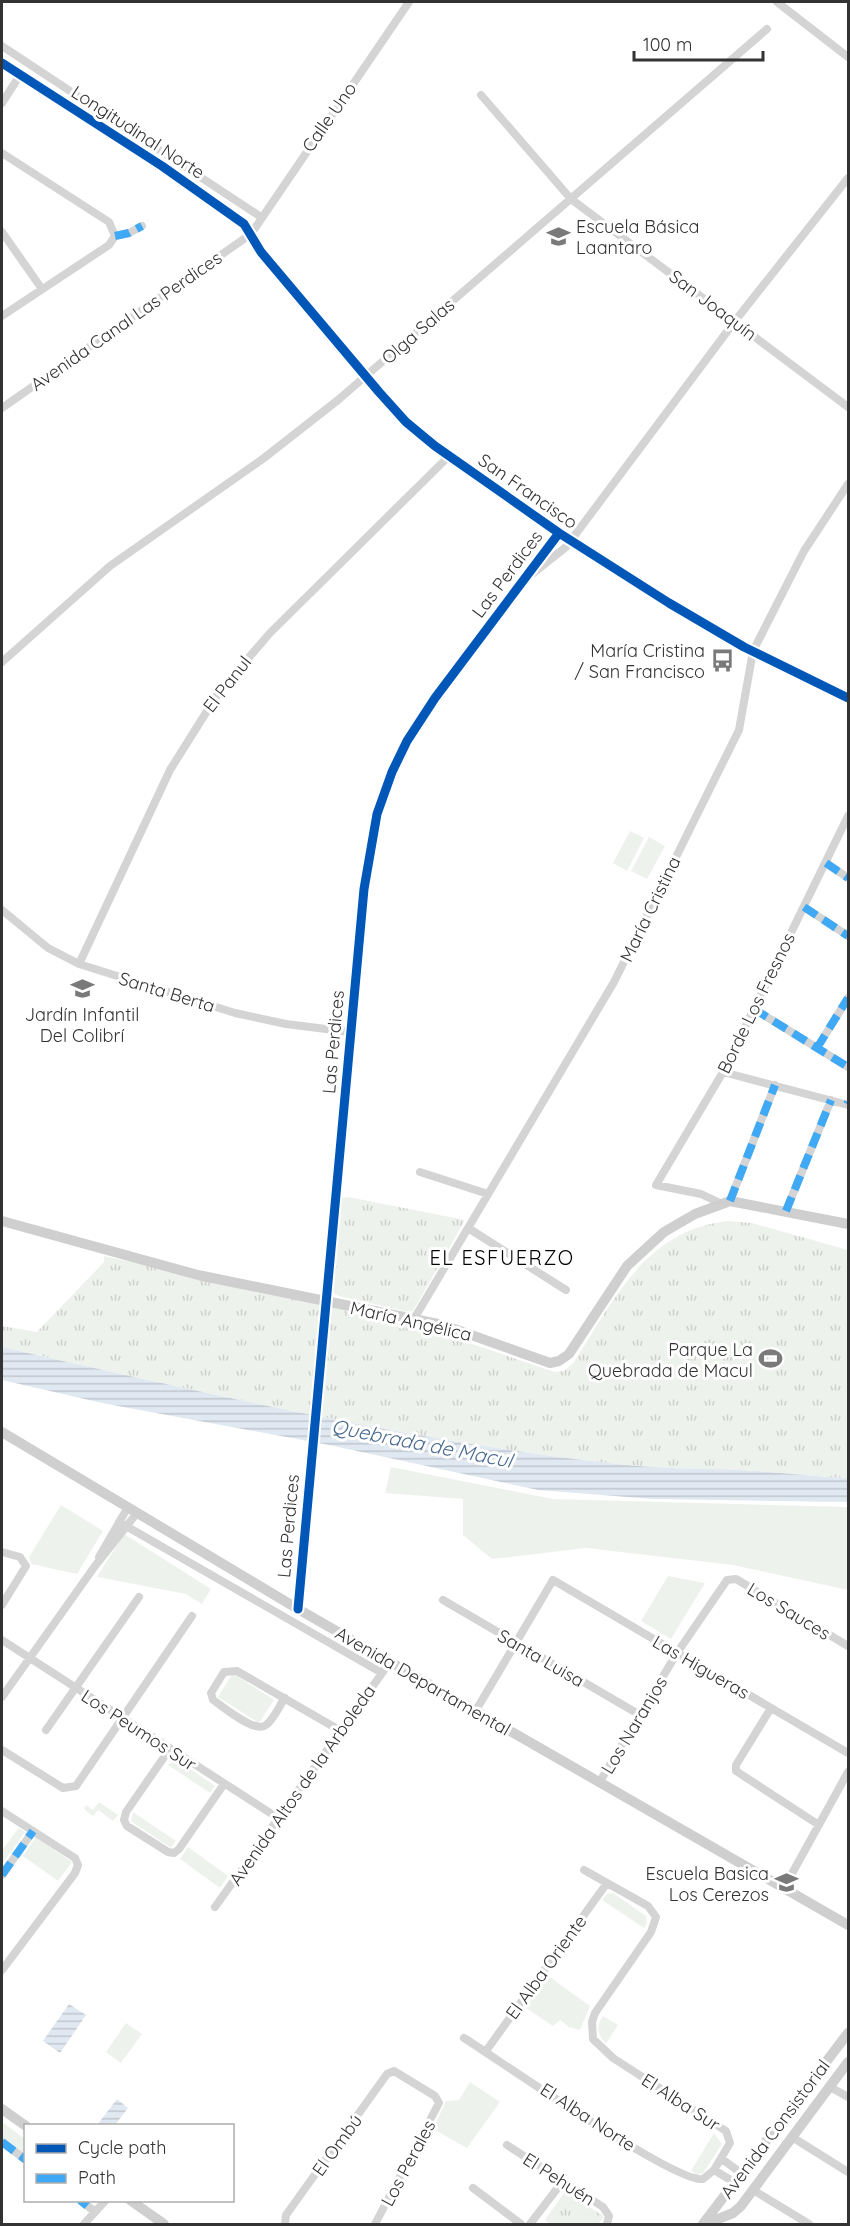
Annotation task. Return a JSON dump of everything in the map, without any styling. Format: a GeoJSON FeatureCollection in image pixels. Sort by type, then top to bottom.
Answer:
{"type":"FeatureCollection","features":[{"type":"Feature","properties":{"kind":"street","name":"Calle Uno"},"geometry":{"type":"LineString","coordinates":[[251,234],[409,2]]}},
{"type":"Feature","properties":{"kind":"street"},"geometry":{"type":"LineString","coordinates":[[777,2],[849,57]]}},
{"type":"Feature","properties":{"kind":"street","name":"Olga Salas"},"geometry":{"type":"LineString","coordinates":[[2,662],[110,566],[289,439],[366,376],[767,29]]}},
{"type":"Feature","properties":{"kind":"street","name":"Longitudinal Norte"},"geometry":{"type":"LineString","coordinates":[[2,46],[261,217]]}},
{"type":"Feature","properties":{"kind":"street","name":"Longitudinal Norte"},"geometry":{"type":"LineString","coordinates":[[2,63],[235,216],[251,234]]}},
{"type":"Feature","properties":{"kind":"street"},"geometry":{"type":"LineString","coordinates":[[2,103],[20,75]]}},
{"type":"Feature","properties":{"kind":"street","name":"San Joaquín"},"geometry":{"type":"LineString","coordinates":[[481,95],[571,200],[849,407]]}},
{"type":"Feature","properties":{"kind":"street"},"geometry":{"type":"LineString","coordinates":[[2,153],[110,222],[115,236]]}},
{"type":"Feature","properties":{"kind":"street","name":"Las Perdices"},"geometry":{"type":"LineString","coordinates":[[524,579],[566,547],[735,321],[849,178]]}},
{"type":"Feature","properties":{"kind":"street"},"geometry":{"type":"LineString","coordinates":[[2,316],[109,245],[115,236],[129,233],[142,226]]}},
{"type":"Feature","properties":{"kind":"street"},"geometry":{"type":"LineString","coordinates":[[2,232],[42,289]]}},
{"type":"Feature","properties":{"kind":"street","name":"San Francisco"},"geometry":{"type":"LineString","coordinates":[[251,234],[261,252],[406,422],[449,456],[559,533],[669,603],[753,651],[849,698]]}},
{"type":"Feature","properties":{"kind":"street","name":"Avenida Canal Las Perdices"},"geometry":{"type":"LineString","coordinates":[[2,408],[251,234]]}},
{"type":"Feature","properties":{"kind":"street","name":"El Panul"},"geometry":{"type":"LineString","coordinates":[[79,964],[170,770],[219,692],[270,633],[449,456]]}},
{"type":"Feature","properties":{"kind":"street","name":"María Cristina"},"geometry":{"type":"LineString","coordinates":[[414,1319],[614,982],[736,737],[744,713],[749,662],[753,651],[804,551],[849,484]]}},
{"type":"Feature","properties":{"kind":"street","name":"Las Perdices"},"geometry":{"type":"LineString","coordinates":[[298,1609],[350,1032],[366,868],[373,830],[387,785],[407,741],[426,711],[559,533]]}},
{"type":"Feature","properties":{"kind":"street","name":"Borde Los Fresnos"},"geometry":{"type":"LineString","coordinates":[[725,1202],[701,1194],[656,1185],[723,1072],[849,816]]}},
{"type":"Feature","properties":{"kind":"street"},"geometry":{"type":"LineString","coordinates":[[826,863],[849,878]]}},
{"type":"Feature","properties":{"kind":"street"},"geometry":{"type":"LineString","coordinates":[[804,908],[849,936]]}},
{"type":"Feature","properties":{"kind":"street","name":"Santa Berta"},"geometry":{"type":"LineString","coordinates":[[2,910],[48,948],[79,964],[243,1015],[294,1025],[350,1032]]}},
{"type":"Feature","properties":{"kind":"street"},"geometry":{"type":"LineString","coordinates":[[817,1047],[849,998]]}},
{"type":"Feature","properties":{"kind":"street"},"geometry":{"type":"LineString","coordinates":[[754,1009],[849,1067]]}},
{"type":"Feature","properties":{"kind":"street"},"geometry":{"type":"LineString","coordinates":[[723,1072],[848,1104]]}},
{"type":"Feature","properties":{"kind":"street"},"geometry":{"type":"LineString","coordinates":[[775,1085],[725,1202],[849,1224]]}},
{"type":"Feature","properties":{"kind":"street"},"geometry":{"type":"LineString","coordinates":[[786,1211],[831,1100]]}},
{"type":"Feature","properties":{"kind":"street"},"geometry":{"type":"LineString","coordinates":[[420,1172],[488,1194]]}},
{"type":"Feature","properties":{"kind":"street","name":"María Angélica"},"geometry":{"type":"LineString","coordinates":[[2,1221],[177,1270],[463,1331],[540,1361],[560,1361],[569,1354],[609,1289],[636,1256],[674,1226],[725,1202]]}},
{"type":"Feature","properties":{"kind":"street"},"geometry":{"type":"LineString","coordinates":[[468,1228],[566,1290]]}},
{"type":"Feature","properties":{"kind":"street","name":"Avenida Departamental"},"geometry":{"type":"LineString","coordinates":[[2,1432],[298,1609],[849,1925]]}},
{"type":"Feature","properties":{"kind":"street"},"geometry":{"type":"LineString","coordinates":[[2,1697],[31,1659],[94,1566],[119,1522],[132,1510]]}},
{"type":"Feature","properties":{"kind":"street"},"geometry":{"type":"LineString","coordinates":[[94,1566],[128,1527],[132,1510]]}},
{"type":"Feature","properties":{"kind":"street","name":"Avenida Departamental"},"geometry":{"type":"LineString","coordinates":[[119,1522],[382,1673]]}},
{"type":"Feature","properties":{"kind":"street"},"geometry":{"type":"LineString","coordinates":[[2,1552],[20,1557],[26,1566],[2,1605]]}},
{"type":"Feature","properties":{"kind":"street","name":"Los Sauces"},"geometry":{"type":"LineString","coordinates":[[729,1579],[739,1581],[849,1646]]}},
{"type":"Feature","properties":{"kind":"street","name":"Los Naranjos"},"geometry":{"type":"LineString","coordinates":[[599,1783],[677,1653],[723,1584],[729,1579]]}},
{"type":"Feature","properties":{"kind":"street","name":"Las Higueras"},"geometry":{"type":"LineString","coordinates":[[515,1644],[553,1580],[849,1753]]}},
{"type":"Feature","properties":{"kind":"street"},"geometry":{"type":"LineString","coordinates":[[46,1730],[138,1598]]}},
{"type":"Feature","properties":{"kind":"street","name":"Santa Luisa"},"geometry":{"type":"LineString","coordinates":[[444,1600],[515,1644],[640,1715]]}},
{"type":"Feature","properties":{"kind":"street"},"geometry":{"type":"LineString","coordinates":[[2,1750],[63,1788],[70,1789],[76,1786],[192,1616]]}},
{"type":"Feature","properties":{"kind":"street","name":"Los Peumos Sur"},"geometry":{"type":"LineString","coordinates":[[2,1640],[169,1750],[278,1818]]}},
{"type":"Feature","properties":{"kind":"street"},"geometry":{"type":"LineString","coordinates":[[475,1712],[515,1644]]}},
{"type":"Feature","properties":{"kind":"street","name":"Avenida Altos de la Arboleda"},"geometry":{"type":"LineString","coordinates":[[215,1907],[390,1662]]}},
{"type":"Feature","properties":{"kind":"street"},"geometry":{"type":"LineString","coordinates":[[285,1698],[268,1724],[255,1728],[211,1697],[211,1690],[224,1672],[237,1671],[285,1698],[341,1731]]}},
{"type":"Feature","properties":{"kind":"street"},"geometry":{"type":"LineString","coordinates":[[771,1708],[736,1770],[819,1825]]}},
{"type":"Feature","properties":{"kind":"street"},"geometry":{"type":"LineString","coordinates":[[169,1750],[126,1812],[124,1820],[127,1826],[174,1853],[224,1784]]}},
{"type":"Feature","properties":{"kind":"street"},"geometry":{"type":"LineString","coordinates":[[784,1888],[849,1772]]}},
{"type":"Feature","properties":{"kind":"street"},"geometry":{"type":"LineString","coordinates":[[2,1811],[75,1858],[77,1869],[2,1970]]}},
{"type":"Feature","properties":{"kind":"street"},"geometry":{"type":"LineString","coordinates":[[2,1875],[33,1830]]}},
{"type":"Feature","properties":{"kind":"street"},"geometry":{"type":"LineString","coordinates":[[584,1870],[607,1883]]}},
{"type":"Feature","properties":{"kind":"street","name":"El Alba Sur"},"geometry":{"type":"LineString","coordinates":[[607,1883],[648,1906],[653,1911],[655,1922],[595,2013],[591,2022],[593,2039],[613,2058],[726,2131],[730,2143],[722,2159],[738,2178]]}},
{"type":"Feature","properties":{"kind":"street","name":"El Alba Oriente"},"geometry":{"type":"LineString","coordinates":[[486,2051],[607,1883]]}},
{"type":"Feature","properties":{"kind":"street","name":"Avenida Consistorial"},"geometry":{"type":"LineString","coordinates":[[704,2224],[849,2033]]}},
{"type":"Feature","properties":{"kind":"street","name":"El Alba Norte"},"geometry":{"type":"LineString","coordinates":[[464,2038],[626,2143],[688,2178],[703,2179],[714,2170]]}},
{"type":"Feature","properties":{"kind":"street","name":"Avenida Consistorial"},"geometry":{"type":"LineString","coordinates":[[704,2224],[726,2220],[737,2210],[849,2062]]}},
{"type":"Feature","properties":{"kind":"street","name":"Los Perales"},"geometry":{"type":"LineString","coordinates":[[375,2224],[439,2101],[417,2084],[392,2071]]}},
{"type":"Feature","properties":{"kind":"street","name":"El Ombú"},"geometry":{"type":"LineString","coordinates":[[284,2223],[286,2215],[387,2074],[392,2071]]}},
{"type":"Feature","properties":{"kind":"street"},"geometry":{"type":"LineString","coordinates":[[830,2086],[849,2097]]}},
{"type":"Feature","properties":{"kind":"street"},"geometry":{"type":"LineString","coordinates":[[2,2109],[24,2125]]}},
{"type":"Feature","properties":{"kind":"street"},"geometry":{"type":"LineString","coordinates":[[767,2139],[782,2135],[792,2137],[849,2172]]}},
{"type":"Feature","properties":{"kind":"street"},"geometry":{"type":"LineString","coordinates":[[2,2142],[24,2158]]}},
{"type":"Feature","properties":{"kind":"street","name":"El Pehuén"},"geometry":{"type":"LineString","coordinates":[[507,2145],[603,2207],[609,2216],[607,2224]]}},
{"type":"Feature","properties":{"kind":"street"},"geometry":{"type":"LineString","coordinates":[[722,2159],[714,2170],[738,2178]]}},
{"type":"Feature","properties":{"kind":"street"},"geometry":{"type":"LineString","coordinates":[[530,2224],[563,2181]]}},
{"type":"Feature","properties":{"kind":"street"},"geometry":{"type":"LineString","coordinates":[[473,2188],[521,2224]]}},
{"type":"Feature","properties":{"kind":"street"},"geometry":{"type":"LineString","coordinates":[[753,2190],[808,2224]]}},
{"type":"Feature","properties":{"kind":"street"},"geometry":{"type":"LineString","coordinates":[[721,2200],[720,2208],[726,2220]]}},
{"type":"Feature","properties":{"kind":"street"},"geometry":{"type":"LineString","coordinates":[[133,2202],[164,2224]]}},
{"type":"Feature","properties":{"kind":"street"},"geometry":{"type":"LineString","coordinates":[[84,2224],[88,2204]]}},
{"type":"Feature","properties":{"kind":"green space"},"geometry":{"type":"Polygon","coordinates":[[[630,831],[644,838],[627,871],[613,863],[630,831]]]}},
{"type":"Feature","properties":{"kind":"green space"},"geometry":{"type":"Polygon","coordinates":[[[649,837],[665,846],[647,879],[631,871],[649,837]]]}},
{"type":"Feature","properties":{"kind":"green space"},"geometry":{"type":"Polygon","coordinates":[[[348,1197],[465,1220],[413,1311],[408,1312],[339,1296],[332,1292],[340,1198],[348,1197]]]}},
{"type":"Feature","properties":{"kind":"green space","name":"Parque La Quebrada de Macul"},"geometry":{"type":"Polygon","coordinates":[[[728,1221],[752,1223],[848,1250],[848,1478],[740,1470],[632,1466],[539,1454],[308,1414],[2,1347],[2,1326],[37,1332],[104,1262],[104,1256],[334,1306],[448,1336],[555,1372],[564,1371],[574,1362],[619,1292],[654,1253],[675,1238],[700,1227],[728,1221]]]}},
{"type":"Feature","properties":{"kind":"green space"},"geometry":{"type":"Polygon","coordinates":[[[391,1467],[553,1499],[848,1507],[848,1590],[733,1565],[586,1548],[492,1559],[463,1535],[463,1499],[385,1493],[391,1467]]]}},
{"type":"Feature","properties":{"kind":"green space"},"geometry":{"type":"Polygon","coordinates":[[[61,1505],[103,1531],[77,1574],[31,1564],[29,1557],[61,1505]]]}},
{"type":"Feature","properties":{"kind":"green space"},"geometry":{"type":"Polygon","coordinates":[[[124,1534],[211,1589],[202,1604],[186,1594],[97,1577],[124,1534]]]}},
{"type":"Feature","properties":{"kind":"green space"},"geometry":{"type":"Polygon","coordinates":[[[668,1576],[705,1583],[671,1639],[641,1621],[668,1576]]]}},
{"type":"Feature","properties":{"kind":"green space"},"geometry":{"type":"Polygon","coordinates":[[[233,1673],[274,1700],[259,1723],[218,1697],[233,1673]]]}},
{"type":"Feature","properties":{"kind":"green space"},"geometry":{"type":"Polygon","coordinates":[[[176,1759],[215,1786],[210,1793],[168,1765],[176,1759]]]}},
{"type":"Feature","properties":{"kind":"green space"},"geometry":{"type":"Polygon","coordinates":[[[99,1802],[118,1815],[113,1821],[98,1810],[93,1816],[84,1809],[86,1805],[93,1810],[99,1802]]]}},
{"type":"Feature","properties":{"kind":"green space"},"geometry":{"type":"Polygon","coordinates":[[[133,1812],[176,1841],[171,1848],[131,1821],[133,1812]]]}},
{"type":"Feature","properties":{"kind":"green space"},"geometry":{"type":"Polygon","coordinates":[[[19,1828],[25,1832],[2,1864],[2,1850],[19,1828]]]}},
{"type":"Feature","properties":{"kind":"green space"},"geometry":{"type":"Polygon","coordinates":[[[36,1837],[72,1862],[58,1881],[23,1856],[36,1837]]]}},
{"type":"Feature","properties":{"kind":"green space"},"geometry":{"type":"Polygon","coordinates":[[[188,1847],[228,1876],[220,1888],[180,1859],[188,1847]]]}},
{"type":"Feature","properties":{"kind":"green space"},"geometry":{"type":"Polygon","coordinates":[[[613,1893],[646,1916],[647,1923],[644,1928],[602,1900],[607,1894],[613,1893]]]}},
{"type":"Feature","properties":{"kind":"green space"},"geometry":{"type":"Polygon","coordinates":[[[547,1975],[590,2006],[580,2030],[569,2027],[560,2020],[553,2026],[526,2008],[547,1975]]]}},
{"type":"Feature","properties":{"kind":"green space"},"geometry":{"type":"Polygon","coordinates":[[[603,2016],[618,2025],[606,2044],[598,2031],[603,2016]]]}},
{"type":"Feature","properties":{"kind":"green space"},"geometry":{"type":"Polygon","coordinates":[[[126,2023],[142,2034],[121,2063],[106,2052],[126,2023]]]}},
{"type":"Feature","properties":{"kind":"green space"},"geometry":{"type":"Polygon","coordinates":[[[470,2082],[500,2102],[467,2148],[433,2129],[446,2101],[459,2100],[470,2082]]]}},
{"type":"Feature","properties":{"kind":"green space"},"geometry":{"type":"Polygon","coordinates":[[[2,2122],[24,2138],[24,2155],[2,2137],[2,2122]]]}},
{"type":"Feature","properties":{"kind":"green space"},"geometry":{"type":"Polygon","coordinates":[[[714,2133],[722,2144],[703,2173],[697,2175],[691,2171],[714,2133]]]}},
{"type":"Feature","properties":{"kind":"green space"},"geometry":{"type":"Polygon","coordinates":[[[566,2190],[604,2217],[598,2224],[550,2224],[545,2220],[566,2190]]]}},
{"type":"Feature","properties":{"kind":"water","name":"Quebrada de Macul"},"geometry":{"type":"Polygon","coordinates":[[[2,1347],[308,1414],[539,1454],[632,1466],[740,1470],[848,1478],[848,1502],[653,1499],[538,1490],[329,1445],[102,1403],[2,1380],[2,1347]]]}},
{"type":"Feature","properties":{"kind":"water"},"geometry":{"type":"Polygon","coordinates":[[[69,2004],[86,2015],[60,2053],[43,2041],[69,2004]]]}},
{"type":"Feature","properties":{"kind":"water"},"geometry":{"type":"Polygon","coordinates":[[[117,2099],[128,2108],[116,2124],[98,2124],[117,2099]]]}},
{"type":"Feature","properties":{"kind":"marked path"},"geometry":{"type":"LineString","coordinates":[[115,236],[129,233],[142,226]]}},
{"type":"Feature","properties":{"kind":"marked path"},"geometry":{"type":"LineString","coordinates":[[826,863],[848,878]]}},
{"type":"Feature","properties":{"kind":"marked path"},"geometry":{"type":"LineString","coordinates":[[804,907],[848,936]]}},
{"type":"Feature","properties":{"kind":"marked path"},"geometry":{"type":"LineString","coordinates":[[817,1048],[848,998]]}},
{"type":"Feature","properties":{"kind":"marked path"},"geometry":{"type":"LineString","coordinates":[[754,1009],[848,1067]]}},
{"type":"Feature","properties":{"kind":"marked path"},"geometry":{"type":"LineString","coordinates":[[730,1201],[775,1085]]}},
{"type":"Feature","properties":{"kind":"marked path"},"geometry":{"type":"LineString","coordinates":[[786,1211],[831,1100]]}},
{"type":"Feature","properties":{"kind":"marked path"},"geometry":{"type":"LineString","coordinates":[[2,1875],[33,1831]]}},
{"type":"Feature","properties":{"kind":"marked path"},"geometry":{"type":"LineString","coordinates":[[2,2142],[24,2158]]}},
{"type":"Feature","properties":{"kind":"marked path"},"geometry":{"type":"LineString","coordinates":[[82,2202],[87,2206]]}},
{"type":"Feature","properties":{"kind":"cycle path"},"geometry":{"type":"LineString","coordinates":[[2,63],[162,166],[244,224],[261,252],[379,392],[406,422],[435,446],[559,533],[669,603],[744,647],[848,698]]}},
{"type":"Feature","properties":{"kind":"cycle path"},"geometry":{"type":"LineString","coordinates":[[298,1609],[364,889],[377,814],[392,772],[407,741],[435,698],[559,533]]}},
{"type":"Feature","properties":{"kind":"place","name":"Escuela Básica Laantaro"},"geometry":{"type":"Point","coordinates":[558,236]}},
{"type":"Feature","properties":{"kind":"place","name":"María Cristina / San Francisco"},"geometry":{"type":"Point","coordinates":[723,660]}},
{"type":"Feature","properties":{"kind":"place","name":"Jardín Infantil Del Colibrí"},"geometry":{"type":"Point","coordinates":[82,988]}},
{"type":"Feature","properties":{"kind":"place","name":"Parque La Quebrada de Macul"},"geometry":{"type":"Point","coordinates":[771,1359]}},
{"type":"Feature","properties":{"kind":"place","name":"Escuela Basica Los Cerezos"},"geometry":{"type":"Point","coordinates":[787,1883]}},
{"type":"Feature","properties":{"kind":"district","name":"EL ESFUERZO"},"geometry":{"type":"Point","coordinates":[502,1257]}}]}
